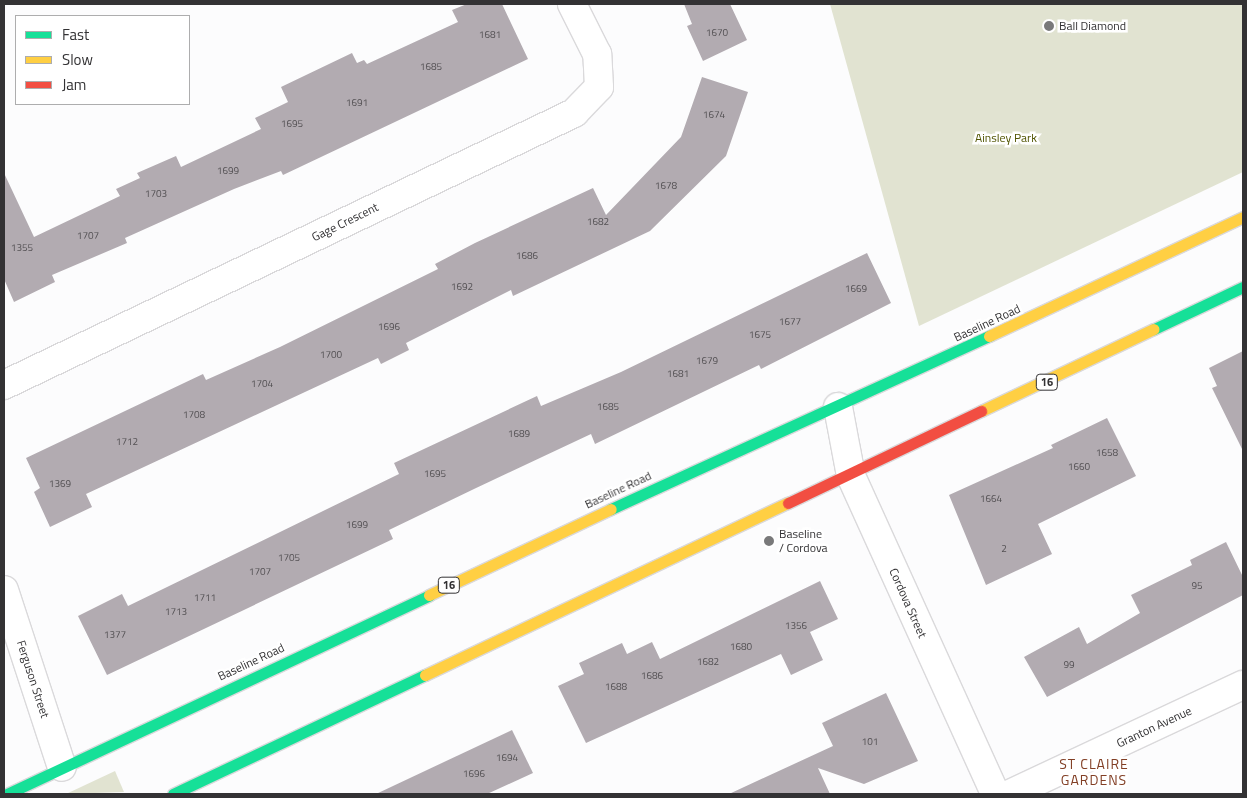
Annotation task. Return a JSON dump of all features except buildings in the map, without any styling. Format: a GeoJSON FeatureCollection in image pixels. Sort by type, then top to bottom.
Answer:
{"type":"FeatureCollection","features":[{"type":"Feature","properties":{"kind":"main road","name":"Baseline Road"},"geometry":{"type":"LineString","coordinates":[[7,794],[684,475],[838,407],[1243,217]]}},
{"type":"Feature","properties":{"kind":"main road","name":"16"},"geometry":{"type":"LineString","coordinates":[[173,794],[851,476],[1243,288]]}},
{"type":"Feature","properties":{"kind":"street","name":"Gage Crescent"},"geometry":{"type":"LineString","coordinates":[[4,385],[574,113],[598,87],[597,54],[572,4]]}},
{"type":"Feature","properties":{"kind":"street","name":"Cordova Street"},"geometry":{"type":"LineString","coordinates":[[838,407],[851,476],[995,794]]}},
{"type":"Feature","properties":{"kind":"street","name":"Ferguson Street"},"geometry":{"type":"LineString","coordinates":[[4,590],[62,767]]}},
{"type":"Feature","properties":{"kind":"street","name":"Granton Avenue"},"geometry":{"type":"LineString","coordinates":[[1010,794],[1243,685]]}},
{"type":"Feature","properties":{"kind":"green space","name":"Ainsley Park"},"geometry":{"type":"Polygon","coordinates":[[[830,4],[1243,4],[1243,172],[919,326],[830,4]]]}},
{"type":"Feature","properties":{"kind":"green space"},"geometry":{"type":"Polygon","coordinates":[[[115,771],[124,792],[66,794],[115,771]]]}},
{"type":"Feature","properties":{"kind":"traffic: fast"},"geometry":{"type":"LineString","coordinates":[[1154,329],[1243,287]]}},
{"type":"Feature","properties":{"kind":"traffic: fast"},"geometry":{"type":"LineString","coordinates":[[611,509],[989,336]]}},
{"type":"Feature","properties":{"kind":"traffic: fast"},"geometry":{"type":"LineString","coordinates":[[7,794],[429,595]]}},
{"type":"Feature","properties":{"kind":"traffic: fast"},"geometry":{"type":"LineString","coordinates":[[173,794],[425,675]]}},
{"type":"Feature","properties":{"kind":"traffic: slow"},"geometry":{"type":"LineString","coordinates":[[989,336],[1243,217]]}},
{"type":"Feature","properties":{"kind":"traffic: slow"},"geometry":{"type":"LineString","coordinates":[[981,411],[1154,329]]}},
{"type":"Feature","properties":{"kind":"traffic: slow"},"geometry":{"type":"LineString","coordinates":[[425,675],[788,503]]}},
{"type":"Feature","properties":{"kind":"traffic: slow"},"geometry":{"type":"LineString","coordinates":[[429,595],[611,509]]}},
{"type":"Feature","properties":{"kind":"traffic: jam"},"geometry":{"type":"LineString","coordinates":[[788,503],[981,411]]}},
{"type":"Feature","properties":{"kind":"place","name":"Ball Diamond"},"geometry":{"type":"Point","coordinates":[1049,26]}},
{"type":"Feature","properties":{"kind":"place","name":"Baseline / Cordova"},"geometry":{"type":"Point","coordinates":[769,541]}},
{"type":"Feature","properties":{"kind":"district","name":"ST CLAIRE GARDENS"},"geometry":{"type":"Point","coordinates":[1094,772]}}]}
